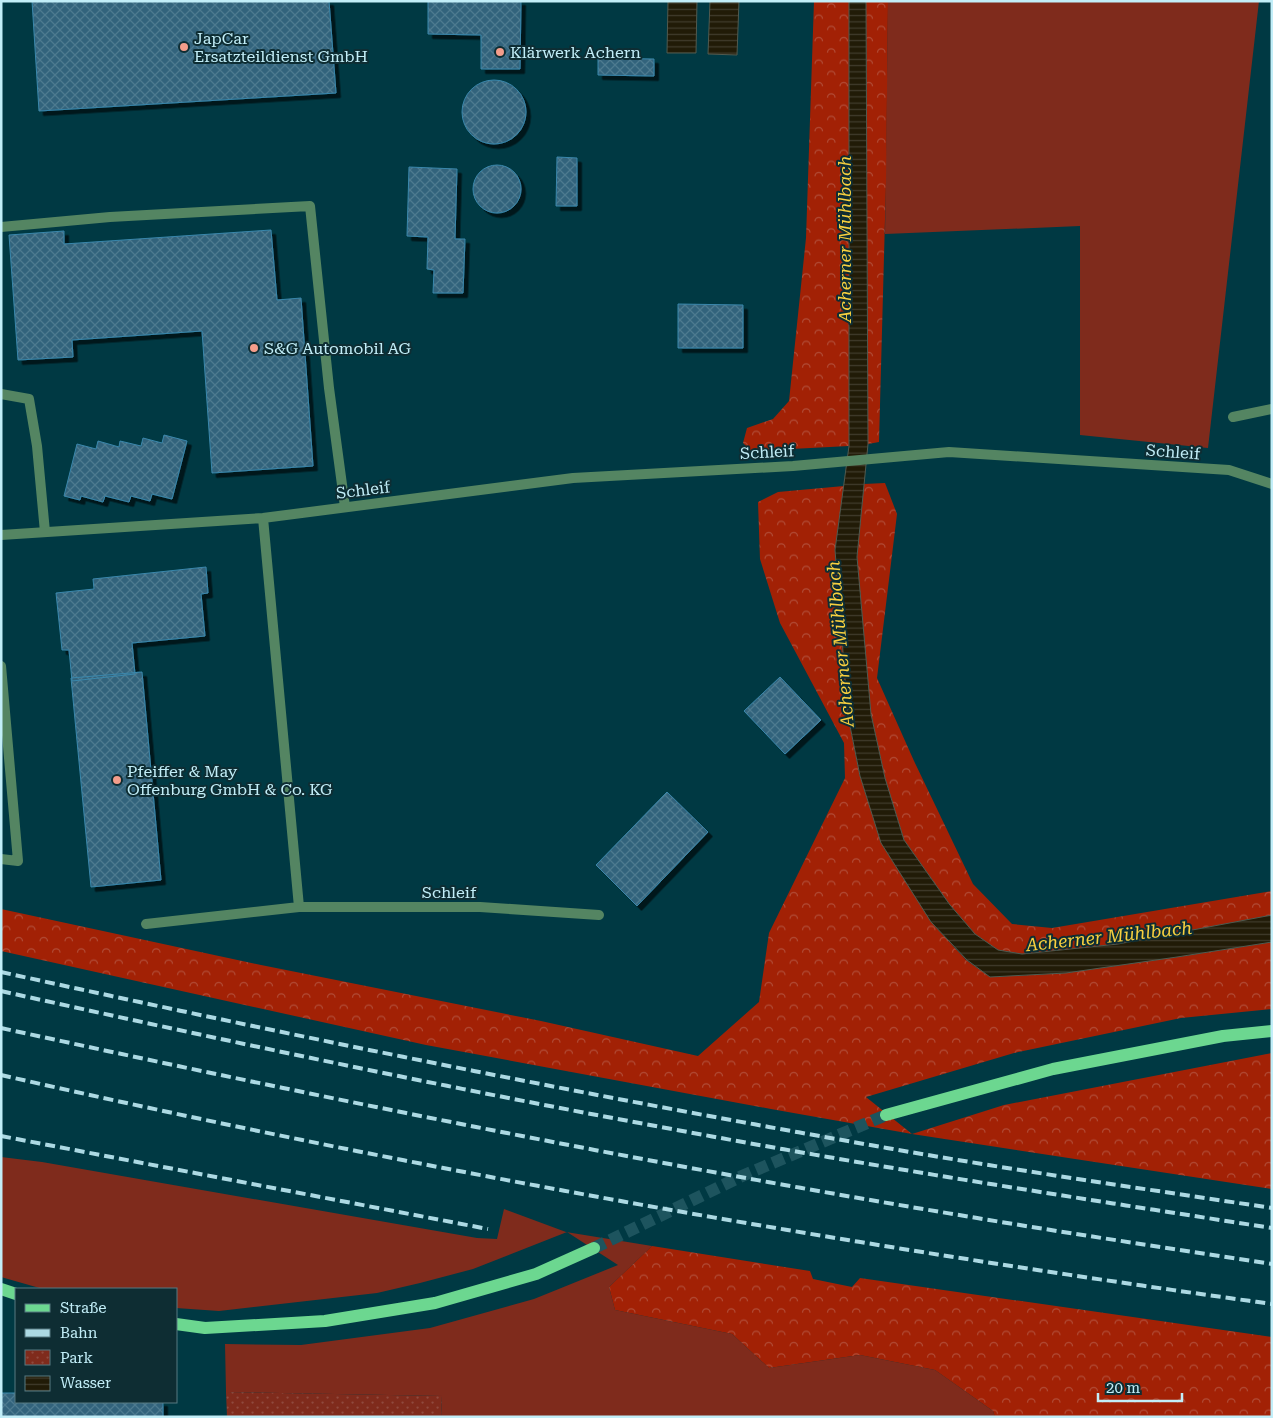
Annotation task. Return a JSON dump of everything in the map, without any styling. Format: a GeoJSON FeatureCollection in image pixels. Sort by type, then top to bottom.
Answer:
{"type":"FeatureCollection","features":[{"type":"Feature","properties":{"kind":"main road"},"geometry":{"type":"LineString","coordinates":[[886,1115],[1053,1069],[1223,1036],[1272,1031]]}},
{"type":"Feature","properties":{"kind":"main road"},"geometry":{"type":"LineString","coordinates":[[178,1324],[205,1328],[325,1321],[435,1303],[536,1274],[594,1248]]}},
{"type":"Feature","properties":{"kind":"main road"},"geometry":{"type":"LineString","coordinates":[[1,1289],[15,1294]]}},
{"type":"Feature","properties":{"kind":"street"},"geometry":{"type":"LineString","coordinates":[[1,227],[110,217],[310,206],[329,388],[345,507]]}},
{"type":"Feature","properties":{"kind":"street"},"geometry":{"type":"LineString","coordinates":[[1,394],[29,399],[45,532]]}},
{"type":"Feature","properties":{"kind":"street"},"geometry":{"type":"LineString","coordinates":[[1233,417],[1272,409]]}},
{"type":"Feature","properties":{"kind":"street","name":"Schleif"},"geometry":{"type":"LineString","coordinates":[[1,535],[263,518],[573,478],[793,466],[949,452],[1229,470],[1272,484]]}},
{"type":"Feature","properties":{"kind":"street"},"geometry":{"type":"LineString","coordinates":[[263,518],[299,907]]}},
{"type":"Feature","properties":{"kind":"street"},"geometry":{"type":"LineString","coordinates":[[1,666],[18,861],[1,859]]}},
{"type":"Feature","properties":{"kind":"street","name":"Schleif"},"geometry":{"type":"LineString","coordinates":[[146,924],[299,907],[480,907],[599,915]]}},
{"type":"Feature","properties":{"kind":"green space"},"geometry":{"type":"Polygon","coordinates":[[[814,1],[849,1],[849,446],[751,451],[743,443],[747,428],[773,419],[789,401],[806,238],[814,1]]]}},
{"type":"Feature","properties":{"kind":"green space"},"geometry":{"type":"Polygon","coordinates":[[[866,1],[888,1],[886,182],[879,442],[868,444],[866,1]]]}},
{"type":"Feature","properties":{"kind":"green space"},"geometry":{"type":"Polygon","coordinates":[[[888,1],[1259,1],[1208,448],[1080,435],[1080,226],[885,234],[888,1]]]}},
{"type":"Feature","properties":{"kind":"green space"},"geometry":{"type":"Polygon","coordinates":[[[885,483],[897,514],[877,678],[914,761],[973,884],[1012,924],[1052,928],[1272,891],[1272,915],[1118,944],[1022,954],[998,950],[975,934],[950,905],[904,840],[885,778],[871,714],[857,557],[864,484],[885,483]]]}},
{"type":"Feature","properties":{"kind":"green space"},"geometry":{"type":"Polygon","coordinates":[[[844,486],[835,550],[848,716],[860,776],[931,922],[966,960],[990,977],[1066,973],[1272,942],[1272,1009],[1181,1018],[1014,1053],[866,1097],[912,1134],[426,1045],[1,951],[1,909],[261,965],[541,1021],[698,1056],[759,1002],[769,933],[845,778],[844,743],[780,623],[760,559],[758,502],[778,492],[844,486]]]}},
{"type":"Feature","properties":{"kind":"green space"},"geometry":{"type":"Polygon","coordinates":[[[1272,1053],[1272,1189],[912,1134],[1004,1105],[1272,1053]]]}},
{"type":"Feature","properties":{"kind":"green space"},"geometry":{"type":"Polygon","coordinates":[[[1,1157],[42,1162],[477,1238],[497,1239],[504,1209],[567,1232],[473,1269],[377,1293],[219,1311],[178,1308],[178,1288],[40,1288],[1,1277],[1,1157]]]}},
{"type":"Feature","properties":{"kind":"green space"},"geometry":{"type":"Polygon","coordinates":[[[567,1232],[652,1246],[609,1287],[615,1310],[732,1334],[769,1368],[860,1355],[935,1370],[993,1411],[995,1417],[441,1417],[442,1396],[226,1392],[225,1344],[301,1345],[430,1328],[534,1299],[618,1265],[567,1232]]]}},
{"type":"Feature","properties":{"kind":"green space"},"geometry":{"type":"Polygon","coordinates":[[[652,1246],[810,1271],[813,1279],[852,1287],[860,1278],[1272,1337],[1272,1417],[995,1417],[993,1411],[935,1370],[860,1355],[769,1368],[732,1334],[615,1310],[609,1287],[652,1246]]]}},
{"type":"Feature","properties":{"kind":"green space"},"geometry":{"type":"Polygon","coordinates":[[[226,1392],[442,1396],[441,1417],[227,1417],[226,1392]]]}},
{"type":"Feature","properties":{"kind":"water"},"geometry":{"type":"Polygon","coordinates":[[[668,1],[697,1],[696,53],[667,53],[668,1]]]}},
{"type":"Feature","properties":{"kind":"water"},"geometry":{"type":"Polygon","coordinates":[[[710,1],[739,1],[737,55],[708,54],[710,1]]]}},
{"type":"Feature","properties":{"kind":"water"},"geometry":{"type":"Polygon","coordinates":[[[849,1],[866,1],[868,444],[857,557],[871,714],[885,778],[904,840],[950,905],[975,934],[998,950],[1022,954],[1118,944],[1272,915],[1272,942],[1066,973],[990,977],[967,960],[931,922],[881,843],[860,776],[848,716],[835,550],[849,446],[849,1]]]}},
{"type":"Feature","properties":{"kind":"building","name":"JapCar Ersatzteildienst GmbH"},"geometry":{"type":"Polygon","coordinates":[[[32,1],[329,1],[336,93],[39,111],[32,1]]]}},
{"type":"Feature","properties":{"kind":"building","name":"Klärwerk Achern"},"geometry":{"type":"Polygon","coordinates":[[[428,1],[521,1],[520,69],[481,69],[481,35],[428,34],[428,1]]]}},
{"type":"Feature","properties":{"kind":"building"},"geometry":{"type":"Polygon","coordinates":[[[598,58],[654,59],[654,76],[598,75],[598,58]]]}},
{"type":"Feature","properties":{"kind":"building"},"geometry":{"type":"Polygon","coordinates":[[[494,80],[506,82],[517,89],[524,100],[526,112],[524,124],[517,135],[506,142],[494,144],[482,142],[471,135],[464,124],[462,112],[464,100],[471,89],[482,82],[494,80]]]}},
{"type":"Feature","properties":{"kind":"building"},"geometry":{"type":"Polygon","coordinates":[[[557,157],[577,158],[577,206],[556,206],[557,157]]]}},
{"type":"Feature","properties":{"kind":"building"},"geometry":{"type":"Polygon","coordinates":[[[492,165],[502,165],[514,172],[521,184],[521,194],[514,206],[502,213],[492,213],[484,209],[477,202],[473,194],[473,184],[477,176],[484,169],[492,165]]]}},
{"type":"Feature","properties":{"kind":"building"},"geometry":{"type":"Polygon","coordinates":[[[409,167],[457,169],[455,239],[465,239],[463,293],[433,293],[434,270],[427,269],[428,237],[407,236],[409,167]]]}},
{"type":"Feature","properties":{"kind":"building","name":"S&G Automobil AG"},"geometry":{"type":"Polygon","coordinates":[[[271,230],[277,300],[301,298],[313,466],[212,473],[202,331],[72,340],[73,357],[18,360],[9,235],[64,231],[64,244],[271,230]]]}},
{"type":"Feature","properties":{"kind":"building"},"geometry":{"type":"Polygon","coordinates":[[[678,304],[743,305],[743,348],[678,348],[678,304]]]}},
{"type":"Feature","properties":{"kind":"building"},"geometry":{"type":"Polygon","coordinates":[[[164,435],[187,441],[172,499],[152,494],[150,501],[131,496],[129,502],[105,496],[103,502],[81,496],[80,500],[64,496],[77,444],[96,449],[98,441],[119,447],[120,441],[141,446],[143,438],[162,443],[164,435]]]}},
{"type":"Feature","properties":{"kind":"building"},"geometry":{"type":"Polygon","coordinates":[[[206,567],[208,593],[201,594],[205,636],[132,643],[135,674],[72,681],[69,650],[62,650],[56,593],[94,589],[93,579],[206,567]]]}},
{"type":"Feature","properties":{"kind":"building","name":"Pfeiffer & May Offenburg GmbH & Co. KG"},"geometry":{"type":"Polygon","coordinates":[[[142,672],[161,880],[91,887],[71,678],[142,672]]]}},
{"type":"Feature","properties":{"kind":"building"},"geometry":{"type":"Polygon","coordinates":[[[780,677],[821,720],[785,754],[744,711],[780,677]]]}},
{"type":"Feature","properties":{"kind":"building"},"geometry":{"type":"Polygon","coordinates":[[[667,792],[708,832],[637,906],[596,865],[667,792]]]}},
{"type":"Feature","properties":{"kind":"building"},"geometry":{"type":"Polygon","coordinates":[[[1,1393],[15,1393],[15,1403],[163,1403],[163,1417],[1,1417],[1,1393]]]}},
{"type":"Feature","properties":{"kind":"tunnel"},"geometry":{"type":"LineString","coordinates":[[594,1248],[742,1176],[886,1115]]}},
{"type":"Feature","properties":{"kind":"railway"},"geometry":{"type":"LineString","coordinates":[[1,972],[334,1043],[669,1109],[940,1157],[1272,1208]]}},
{"type":"Feature","properties":{"kind":"railway"},"geometry":{"type":"LineString","coordinates":[[1,991],[344,1065],[602,1116],[907,1170],[1272,1228]]}},
{"type":"Feature","properties":{"kind":"railway"},"geometry":{"type":"LineString","coordinates":[[1,1028],[246,1080],[614,1154],[983,1219],[1272,1264]]}},
{"type":"Feature","properties":{"kind":"railway"},"geometry":{"type":"LineString","coordinates":[[1,1075],[317,1143],[634,1203],[952,1257],[1272,1304]]}},
{"type":"Feature","properties":{"kind":"railway"},"geometry":{"type":"LineString","coordinates":[[1,1136],[488,1229]]}},
{"type":"Feature","properties":{"kind":"place","name":"JapCar Ersatzteildienst GmbH"},"geometry":{"type":"Point","coordinates":[184,47]}},
{"type":"Feature","properties":{"kind":"place","name":"Klärwerk Achern"},"geometry":{"type":"Point","coordinates":[500,52]}},
{"type":"Feature","properties":{"kind":"place","name":"S&G Automobil AG"},"geometry":{"type":"Point","coordinates":[254,348]}},
{"type":"Feature","properties":{"kind":"place","name":"Pfeiffer & May Offenburg GmbH & Co. KG"},"geometry":{"type":"Point","coordinates":[117,780]}},
{"type":"Feature","properties":{"kind":"water label","name":"Acherner Mühlbach"},"geometry":{"type":"Point","coordinates":[844,239]}},
{"type":"Feature","properties":{"kind":"water label","name":"Acherner Mühlbach"},"geometry":{"type":"Point","coordinates":[840,644]}},
{"type":"Feature","properties":{"kind":"water label","name":"Acherner Mühlbach"},"geometry":{"type":"Point","coordinates":[1109,936]}}]}
